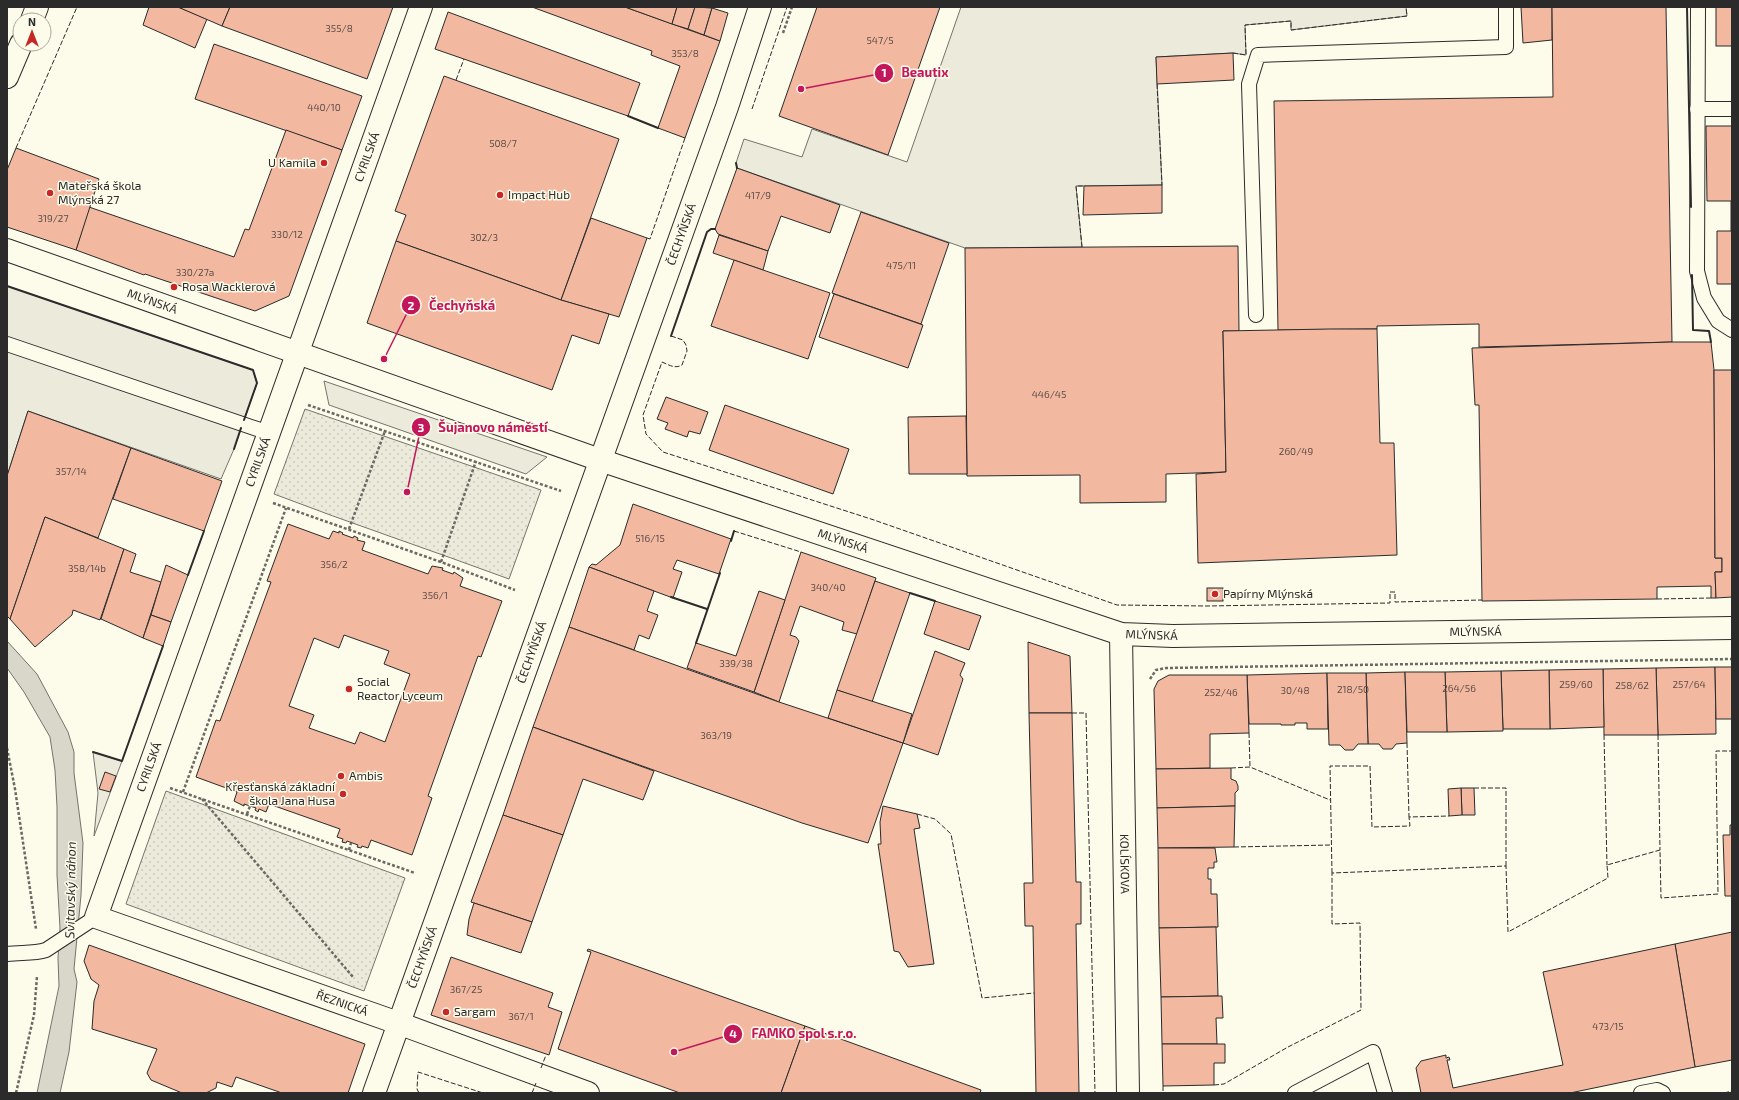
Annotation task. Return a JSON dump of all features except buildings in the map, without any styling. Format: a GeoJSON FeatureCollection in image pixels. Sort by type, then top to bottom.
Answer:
{"type":"FeatureCollection","features":[{"type":"Feature","properties":{"kind":"street","name":"CYRILSKÁ"},"geometry":{"type":"LineString","coordinates":[[96,917],[420,7]]}},
{"type":"Feature","properties":{"kind":"street","name":"ČECHYŇSKÁ"},"geometry":{"type":"LineString","coordinates":[[374,1093],[727,107],[760,7]]}},
{"type":"Feature","properties":{"kind":"street"},"geometry":{"type":"LineString","coordinates":[[7,77],[18,52]]}},
{"type":"Feature","properties":{"kind":"street","name":"MLÝNSKÁ"},"geometry":{"type":"LineString","coordinates":[[7,250],[600,460],[1121,634],[1173,636],[1732,628]]}},
{"type":"Feature","properties":{"kind":"street","name":"KOLÍSKOVA"},"geometry":{"type":"LineString","coordinates":[[1121,634],[1128,1093]]}},
{"type":"Feature","properties":{"kind":"street","name":"ŘEZNICKÁ"},"geometry":{"type":"LineString","coordinates":[[96,917],[398,1023],[588,1093]]}},
{"type":"Feature","properties":{"kind":"lane"},"geometry":{"type":"LineString","coordinates":[[1256,315],[1249,84],[1258,55],[1506,47],[1506,7]]}},
{"type":"Feature","properties":{"kind":"lane"},"geometry":{"type":"LineString","coordinates":[[1698,7],[1698,271],[1704,298],[1714,316],[1718,321],[1732,330]]}},
{"type":"Feature","properties":{"kind":"lane"},"geometry":{"type":"LineString","coordinates":[[1698,109],[1732,109]]}},
{"type":"Feature","properties":{"kind":"lane"},"geometry":{"type":"LineString","coordinates":[[7,344],[269,433]]}},
{"type":"Feature","properties":{"kind":"lane"},"geometry":{"type":"LineString","coordinates":[[7,954],[41,952],[96,917]]}},
{"type":"Feature","properties":{"kind":"lane"},"geometry":{"type":"LineString","coordinates":[[1295,1093],[1373,1052],[1385,1093]]}},
{"type":"Feature","properties":{"kind":"lane"},"geometry":{"type":"LineString","coordinates":[[1642,1093],[1657,1090],[1663,1093]]}},
{"type":"Feature","properties":{"kind":"path"},"geometry":{"type":"LineString","coordinates":[[303,403],[551,487]]}},
{"type":"Feature","properties":{"kind":"path"},"geometry":{"type":"LineString","coordinates":[[349,529],[385,431]]}},
{"type":"Feature","properties":{"kind":"path"},"geometry":{"type":"LineString","coordinates":[[441,562],[476,461]]}},
{"type":"Feature","properties":{"kind":"path"},"geometry":{"type":"LineString","coordinates":[[267,501],[441,562],[515,590]]}},
{"type":"Feature","properties":{"kind":"path"},"geometry":{"type":"LineString","coordinates":[[183,792],[286,508]]}},
{"type":"Feature","properties":{"kind":"path"},"geometry":{"type":"LineString","coordinates":[[1150,679],[1156,670],[1166,668],[1732,660]]}},
{"type":"Feature","properties":{"kind":"path"},"geometry":{"type":"LineString","coordinates":[[7,748],[16,789],[41,952],[34,1014],[16,1093]]}},
{"type":"Feature","properties":{"kind":"path"},"geometry":{"type":"LineString","coordinates":[[164,786],[415,873]]}},
{"type":"Feature","properties":{"kind":"path"},"geometry":{"type":"LineString","coordinates":[[202,798],[354,979]]}},
{"type":"Feature","properties":{"kind":"path"},"geometry":{"type":"LineString","coordinates":[[247,814],[250,806]]}},
{"type":"Feature","properties":{"kind":"path"},"geometry":{"type":"LineString","coordinates":[[349,850],[351,842]]}},
{"type":"Feature","properties":{"kind":"shaded area"},"geometry":{"type":"Polygon","coordinates":[[[961,7],[1406,7],[1407,16],[1291,30],[1291,21],[1245,25],[1246,55],[1233,53],[1156,57],[1162,185],[1076,186],[1082,247],[965,248],[737,168],[736,163],[744,139],[802,157],[812,129],[907,162],[961,7]]]}},
{"type":"Feature","properties":{"kind":"shaded area"},"geometry":{"type":"Polygon","coordinates":[[[7,286],[253,370],[257,383],[234,449],[221,479],[28,411],[7,476],[7,286]]]}},
{"type":"Feature","properties":{"kind":"shaded area"},"geometry":{"type":"Polygon","coordinates":[[[324,381],[547,457],[526,474],[329,405],[324,381]]]}},
{"type":"Feature","properties":{"kind":"shaded area"},"geometry":{"type":"Polygon","coordinates":[[[305,409],[541,490],[509,579],[274,494],[305,409]]]}},
{"type":"Feature","properties":{"kind":"shaded area"},"geometry":{"type":"Polygon","coordinates":[[[93,752],[122,761],[94,836],[98,793],[93,752]]]}},
{"type":"Feature","properties":{"kind":"shaded area"},"geometry":{"type":"Polygon","coordinates":[[[166,791],[405,878],[364,991],[126,904],[166,791]]]}},
{"type":"Feature","properties":{"kind":"water","name":"Svitavský náhon"},"geometry":{"type":"Polygon","coordinates":[[[7,641],[37,674],[68,732],[74,752],[74,773],[83,843],[81,895],[74,969],[77,982],[69,1052],[60,1093],[37,1093],[59,986],[58,958],[60,928],[57,875],[57,807],[55,770],[50,737],[24,692],[7,668],[7,641]]]}},
{"type":"Feature","properties":{"kind":"fence"},"geometry":{"type":"LineString","coordinates":[[16,148],[77,7]]}},
{"type":"Feature","properties":{"kind":"fence"},"geometry":{"type":"LineString","coordinates":[[752,109],[787,7]]}},
{"type":"Feature","properties":{"kind":"fence"},"geometry":{"type":"LineString","coordinates":[[1233,53],[1246,55],[1245,25],[1291,21],[1291,30],[1407,16],[1406,7]]}},
{"type":"Feature","properties":{"kind":"fence"},"geometry":{"type":"LineString","coordinates":[[456,80],[464,59]]}},
{"type":"Feature","properties":{"kind":"fence"},"geometry":{"type":"LineString","coordinates":[[1157,84],[1162,185]]}},
{"type":"Feature","properties":{"kind":"fence"},"geometry":{"type":"LineString","coordinates":[[647,238],[650,239],[685,138]]}},
{"type":"Feature","properties":{"kind":"fence"},"geometry":{"type":"LineString","coordinates":[[1082,247],[1076,186],[1084,186]]}},
{"type":"Feature","properties":{"kind":"fence"},"geometry":{"type":"LineString","coordinates":[[671,336],[683,340],[687,351],[682,365],[677,367],[662,362],[643,415],[646,434],[663,452],[874,520],[1117,605],[1207,606],[1390,603],[1390,592],[1395,592],[1395,602],[1482,600]]}},
{"type":"Feature","properties":{"kind":"fence"},"geometry":{"type":"LineString","coordinates":[[734,531],[801,552]]}},
{"type":"Feature","properties":{"kind":"fence"},"geometry":{"type":"LineString","coordinates":[[1657,599],[1711,598]]}},
{"type":"Feature","properties":{"kind":"fence"},"geometry":{"type":"LineString","coordinates":[[1072,713],[1086,713],[1095,1093]]}},
{"type":"Feature","properties":{"kind":"fence"},"geometry":{"type":"LineString","coordinates":[[1249,733],[1250,767]]}},
{"type":"Feature","properties":{"kind":"fence"},"geometry":{"type":"LineString","coordinates":[[1604,735],[1607,865]]}},
{"type":"Feature","properties":{"kind":"fence"},"geometry":{"type":"LineString","coordinates":[[1658,735],[1660,850]]}},
{"type":"Feature","properties":{"kind":"fence"},"geometry":{"type":"LineString","coordinates":[[1407,743],[1409,817]]}},
{"type":"Feature","properties":{"kind":"fence"},"geometry":{"type":"LineString","coordinates":[[1214,1085],[1224,1084],[1288,1047],[1361,1010],[1360,923],[1332,924],[1332,873],[1506,866],[1508,932],[1608,878],[1607,865],[1660,850],[1661,898],[1718,894],[1716,751],[1732,751]]}},
{"type":"Feature","properties":{"kind":"fence"},"geometry":{"type":"LineString","coordinates":[[1332,873],[1330,766],[1370,766],[1372,827],[1410,826],[1409,817],[1449,816]]}},
{"type":"Feature","properties":{"kind":"fence"},"geometry":{"type":"LineString","coordinates":[[1231,768],[1250,767],[1330,800]]}},
{"type":"Feature","properties":{"kind":"fence"},"geometry":{"type":"LineString","coordinates":[[1474,788],[1506,788],[1506,866]]}},
{"type":"Feature","properties":{"kind":"fence"},"geometry":{"type":"LineString","coordinates":[[917,814],[935,819],[951,834],[982,998],[1034,993]]}},
{"type":"Feature","properties":{"kind":"fence"},"geometry":{"type":"LineString","coordinates":[[1234,847],[1331,845]]}},
{"type":"Feature","properties":{"kind":"fence"},"geometry":{"type":"LineString","coordinates":[[541,1068],[546,1055]]}},
{"type":"Feature","properties":{"kind":"fence"},"geometry":{"type":"LineString","coordinates":[[419,1093],[417,1089],[418,1072],[483,1093]]}},
{"type":"Feature","properties":{"kind":"fence"},"geometry":{"type":"LineString","coordinates":[[532,1093],[536,1083]]}},
{"type":"Feature","properties":{"kind":"fence"},"geometry":{"type":"LineString","coordinates":[[1163,1086],[1163,1093]]}},
{"type":"Feature","properties":{"kind":"fence"},"geometry":{"type":"LineString","coordinates":[[1724,1093],[1732,1091]]}},
{"type":"Feature","properties":{"kind":"wall"},"geometry":{"type":"LineString","coordinates":[[1687,7],[1691,207]]}},
{"type":"Feature","properties":{"kind":"wall"},"geometry":{"type":"LineString","coordinates":[[628,116],[658,128]]}},
{"type":"Feature","properties":{"kind":"wall"},"geometry":{"type":"LineString","coordinates":[[736,163],[737,168]]}},
{"type":"Feature","properties":{"kind":"wall"},"geometry":{"type":"LineString","coordinates":[[671,336],[707,232],[711,229],[715,229]]}},
{"type":"Feature","properties":{"kind":"wall"},"geometry":{"type":"LineString","coordinates":[[1692,275],[1693,330],[1709,331],[1711,342]]}},
{"type":"Feature","properties":{"kind":"wall"},"geometry":{"type":"LineString","coordinates":[[7,286],[253,370],[257,383],[244,420]]}},
{"type":"Feature","properties":{"kind":"wall"},"geometry":{"type":"LineString","coordinates":[[234,449],[241,428]]}},
{"type":"Feature","properties":{"kind":"wall"},"geometry":{"type":"LineString","coordinates":[[188,575],[204,531]]}},
{"type":"Feature","properties":{"kind":"wall"},"geometry":{"type":"LineString","coordinates":[[731,541],[734,531]]}},
{"type":"Feature","properties":{"kind":"wall"},"geometry":{"type":"LineString","coordinates":[[696,643],[720,573]]}},
{"type":"Feature","properties":{"kind":"wall"},"geometry":{"type":"LineString","coordinates":[[910,593],[935,601]]}},
{"type":"Feature","properties":{"kind":"wall"},"geometry":{"type":"LineString","coordinates":[[671,597],[707,609]]}},
{"type":"Feature","properties":{"kind":"wall"},"geometry":{"type":"LineString","coordinates":[[93,752],[122,761],[163,646]]}},
{"type":"Feature","properties":{"kind":"place","name":"Beautix"},"geometry":{"type":"Point","coordinates":[801,89]}},
{"type":"Feature","properties":{"kind":"place","name":"U Kamila"},"geometry":{"type":"Point","coordinates":[324,163]}},
{"type":"Feature","properties":{"kind":"place","name":"Mateřská škola Mlýnská 27"},"geometry":{"type":"Point","coordinates":[50,193]}},
{"type":"Feature","properties":{"kind":"place","name":"Impact Hub"},"geometry":{"type":"Point","coordinates":[500,195]}},
{"type":"Feature","properties":{"kind":"place","name":"Rosa Wacklerová"},"geometry":{"type":"Point","coordinates":[174,287]}},
{"type":"Feature","properties":{"kind":"place","name":"Čechyňská"},"geometry":{"type":"Point","coordinates":[384,359]}},
{"type":"Feature","properties":{"kind":"place","name":"Šujanovo náměstí"},"geometry":{"type":"Point","coordinates":[407,492]}},
{"type":"Feature","properties":{"kind":"place","name":"Papírny Mlýnská"},"geometry":{"type":"Point","coordinates":[1215,594]}},
{"type":"Feature","properties":{"kind":"place","name":"Social Reactor Lyceum"},"geometry":{"type":"Point","coordinates":[349,689]}},
{"type":"Feature","properties":{"kind":"place","name":"Ambis"},"geometry":{"type":"Point","coordinates":[341,776]}},
{"type":"Feature","properties":{"kind":"place","name":"Křesťanská základní škola Jana Husa"},"geometry":{"type":"Point","coordinates":[343,794]}},
{"type":"Feature","properties":{"kind":"place","name":"Sargam"},"geometry":{"type":"Point","coordinates":[446,1012]}},
{"type":"Feature","properties":{"kind":"place","name":"FAMKO spol s.r.o."},"geometry":{"type":"Point","coordinates":[674,1052]}}]}
